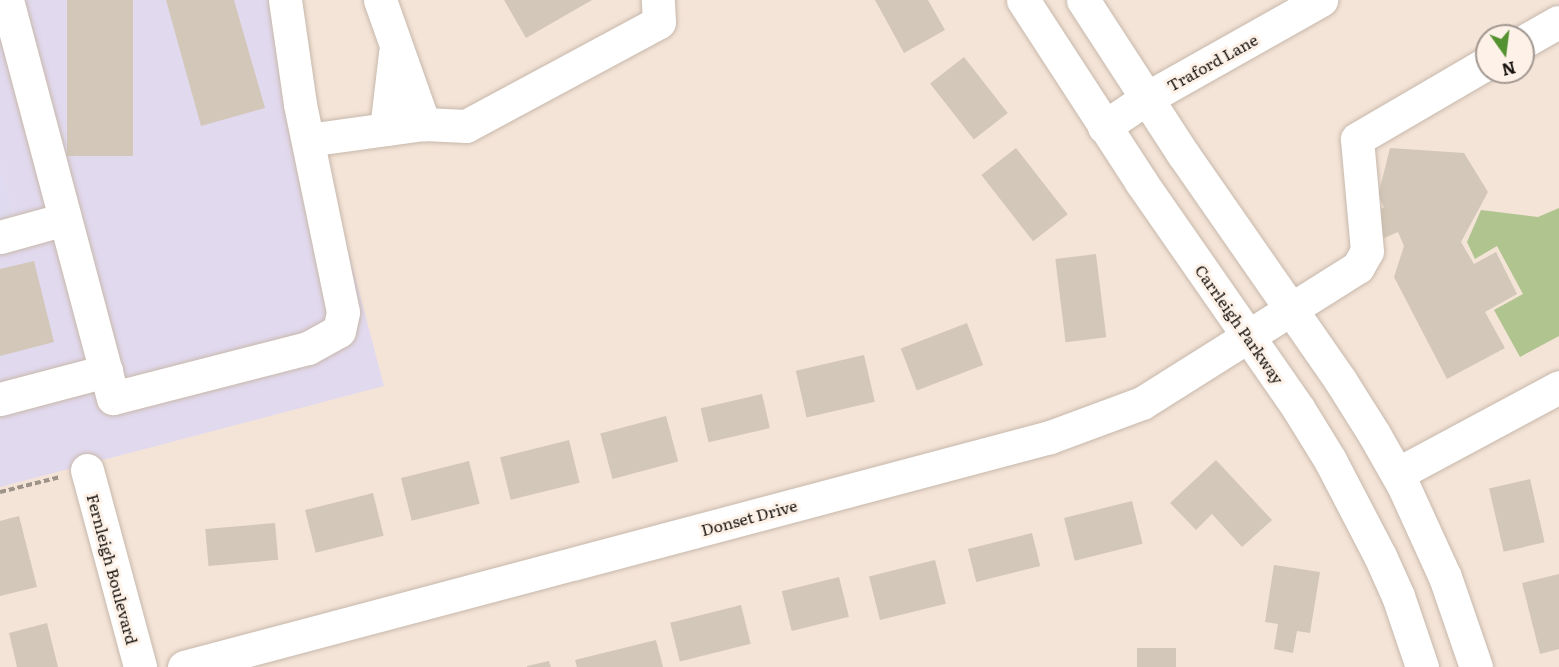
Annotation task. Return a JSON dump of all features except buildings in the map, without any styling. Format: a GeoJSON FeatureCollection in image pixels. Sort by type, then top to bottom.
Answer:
{"type":"FeatureCollection","features":[{"type":"Feature","properties":{"kind":"street"},"geometry":{"type":"LineString","coordinates":[[7,0],[113,398],[308,348],[339,331],[343,312],[300,104],[285,0]]}},
{"type":"Feature","properties":{"kind":"street"},"geometry":{"type":"LineString","coordinates":[[380,0],[395,48],[424,124]]}},
{"type":"Feature","properties":{"kind":"street"},"geometry":{"type":"LineString","coordinates":[[308,140],[424,124],[466,126],[659,22],[658,0]]}},
{"type":"Feature","properties":{"kind":"street","name":"Carrleigh Parkway"},"geometry":{"type":"LineString","coordinates":[[1023,0],[1104,127],[1298,408],[1358,509],[1398,596],[1422,667]]}},
{"type":"Feature","properties":{"kind":"street"},"geometry":{"type":"LineString","coordinates":[[1083,0],[1147,98],[1341,380],[1397,474],[1445,577],[1476,667]]}},
{"type":"Feature","properties":{"kind":"street","name":"Traford Lane"},"geometry":{"type":"LineString","coordinates":[[1104,127],[1147,98],[1321,0]]}},
{"type":"Feature","properties":{"kind":"street"},"geometry":{"type":"LineString","coordinates":[[1535,32],[1554,15]]}},
{"type":"Feature","properties":{"kind":"street"},"geometry":{"type":"LineString","coordinates":[[386,129],[395,48]]}},
{"type":"Feature","properties":{"kind":"street","name":"Donset Drive"},"geometry":{"type":"LineString","coordinates":[[184,667],[1084,426],[1142,403],[1358,267],[1367,251],[1357,139],[1475,70]]}},
{"type":"Feature","properties":{"kind":"street"},"geometry":{"type":"LineString","coordinates":[[0,237],[65,219]]}},
{"type":"Feature","properties":{"kind":"street"},"geometry":{"type":"LineString","coordinates":[[0,399],[106,370]]}},
{"type":"Feature","properties":{"kind":"street"},"geometry":{"type":"LineString","coordinates":[[1397,474],[1559,387]]}},
{"type":"Feature","properties":{"kind":"street","name":"Fernleigh Boulevard"},"geometry":{"type":"LineString","coordinates":[[87,470],[140,667]]}},
{"type":"Feature","properties":{"kind":"path"},"geometry":{"type":"LineString","coordinates":[[0,492],[87,470]]}},
{"type":"Feature","properties":{"kind":"shaded area"},"geometry":{"type":"Polygon","coordinates":[[[0,0],[282,0],[384,386],[0,487],[0,221],[15,217],[0,159],[0,0]]]}},
{"type":"Feature","properties":{"kind":"shaded area"},"geometry":{"type":"Polygon","coordinates":[[[0,159],[15,217],[0,221],[0,159]]]}},
{"type":"Feature","properties":{"kind":"green space"},"geometry":{"type":"Polygon","coordinates":[[[1559,208],[1559,336],[1520,357],[1494,310],[1523,294],[1497,246],[1475,259],[1467,242],[1481,210],[1538,217],[1559,208]]]}}]}
